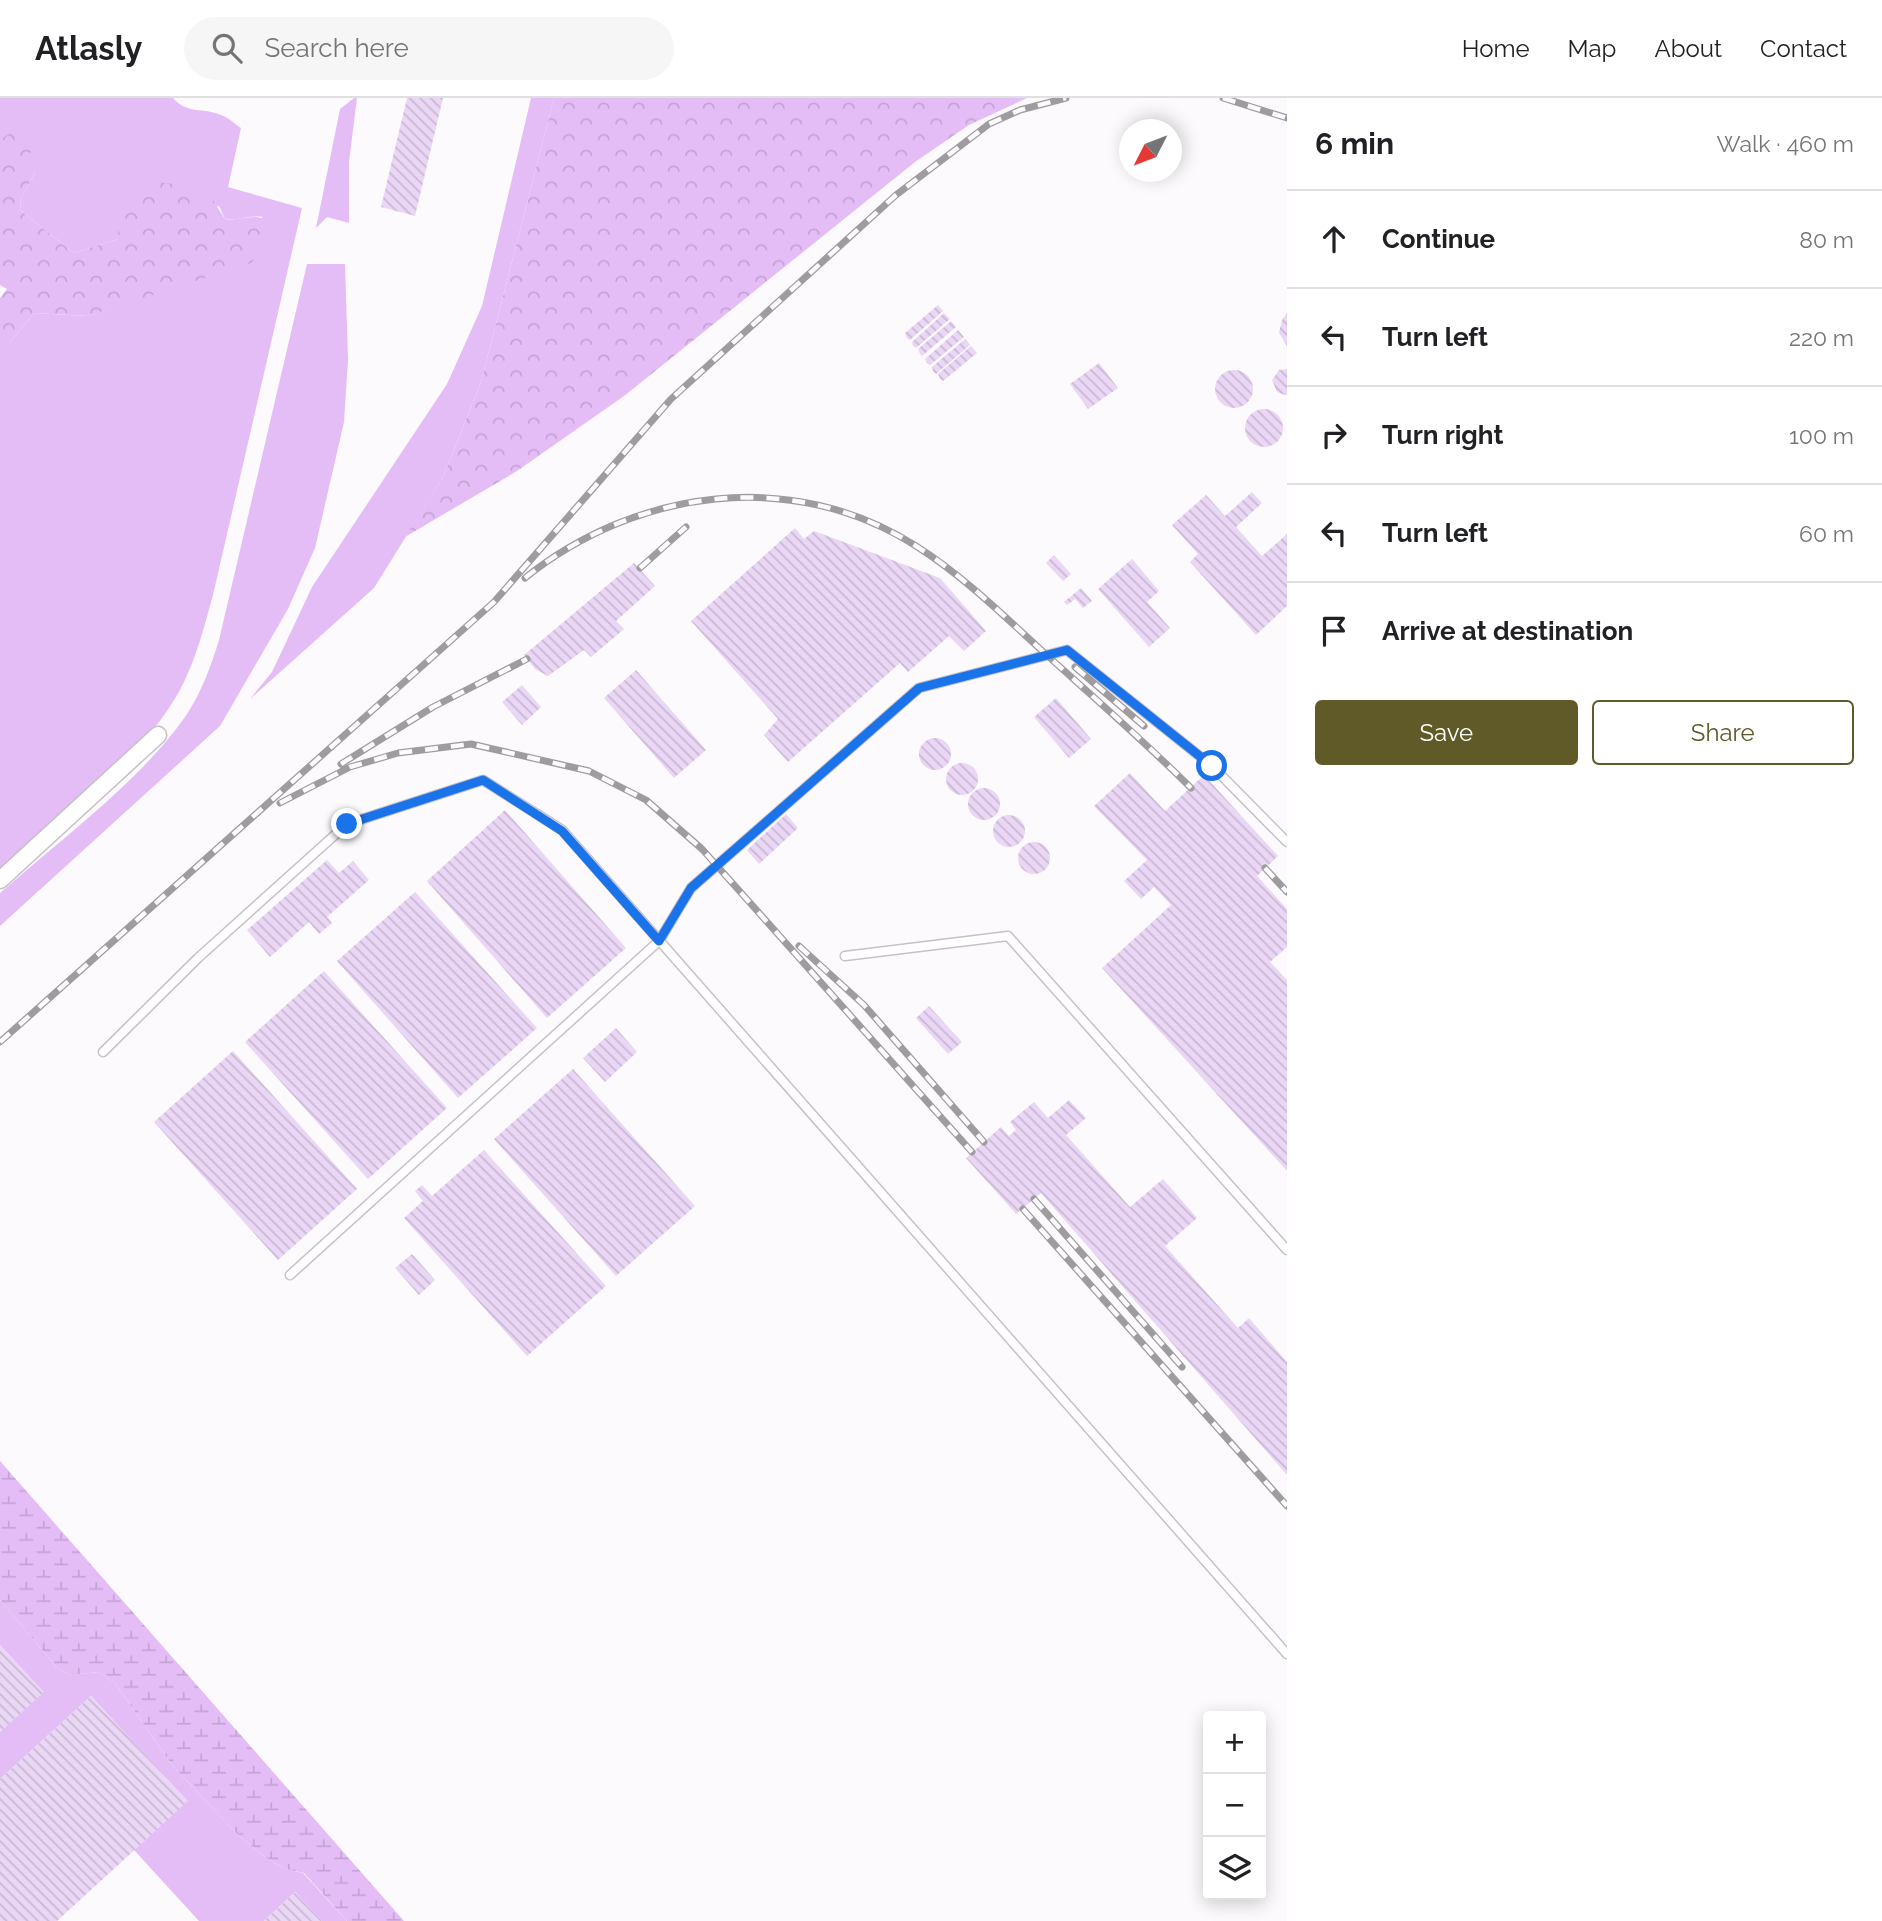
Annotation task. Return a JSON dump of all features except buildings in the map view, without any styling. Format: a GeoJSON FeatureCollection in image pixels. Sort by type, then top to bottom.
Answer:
{"type":"FeatureCollection","features":[{"type":"Feature","properties":{"kind":"street"},"geometry":{"type":"LineString","coordinates":[[0,880],[158,735]]}},
{"type":"Feature","properties":{"kind":"lane"},"geometry":{"type":"LineString","coordinates":[[290,1275],[659,941],[691,888],[919,688],[1067,650],[1212,766],[1287,842]]}},
{"type":"Feature","properties":{"kind":"lane"},"geometry":{"type":"LineString","coordinates":[[103,1052],[198,958],[347,824],[483,780],[562,831],[1287,1654]]}},
{"type":"Feature","properties":{"kind":"lane"},"geometry":{"type":"LineString","coordinates":[[845,956],[1007,936],[1287,1250]]}},
{"type":"Feature","properties":{"kind":"green space"},"geometry":{"type":"Polygon","coordinates":[[[0,98],[173,98],[184,107],[221,115],[241,128],[228,187],[302,208],[213,595],[186,679],[164,716],[122,764],[0,871],[0,342],[10,342],[34,313],[88,316],[123,304],[263,217],[225,219],[219,206],[120,231],[118,239],[74,253],[20,210],[21,198],[35,173],[0,148],[0,98]]]}},
{"type":"Feature","properties":{"kind":"green space"},"geometry":{"type":"Polygon","coordinates":[[[357,98],[349,162],[349,223],[327,217],[316,228],[340,109],[357,98]]]}},
{"type":"Feature","properties":{"kind":"green space"},"geometry":{"type":"Polygon","coordinates":[[[531,98],[554,98],[481,382],[443,477],[374,588],[250,699],[272,672],[312,587],[447,384],[482,306],[531,98]]]}},
{"type":"Feature","properties":{"kind":"green space"},"geometry":{"type":"Polygon","coordinates":[[[554,98],[1027,98],[969,125],[915,162],[624,396],[517,471],[405,537],[443,477],[481,382],[554,98]]]}},
{"type":"Feature","properties":{"kind":"green space"},"geometry":{"type":"Polygon","coordinates":[[[15,129],[31,138],[35,146],[28,156],[35,173],[21,198],[20,210],[74,253],[118,239],[119,207],[141,189],[159,183],[207,191],[225,219],[254,217],[266,220],[272,224],[268,244],[251,263],[88,316],[34,313],[10,342],[0,342],[0,298],[7,289],[0,285],[0,148],[3,138],[15,129]]]}},
{"type":"Feature","properties":{"kind":"green space"},"geometry":{"type":"Polygon","coordinates":[[[307,264],[345,264],[348,360],[344,422],[315,548],[288,609],[220,726],[0,926],[0,893],[100,808],[148,762],[187,714],[202,687],[219,640],[307,264]]]}},
{"type":"Feature","properties":{"kind":"green space"},"geometry":{"type":"Polygon","coordinates":[[[0,1461],[404,1921],[347,1921],[304,1873],[285,1869],[238,1835],[172,1765],[115,1683],[99,1672],[69,1675],[58,1669],[0,1600],[0,1461]]]}},
{"type":"Feature","properties":{"kind":"green space"},"geometry":{"type":"Polygon","coordinates":[[[0,1600],[58,1669],[69,1675],[99,1672],[115,1683],[172,1765],[238,1835],[285,1869],[303,1873],[347,1921],[322,1921],[295,1892],[264,1921],[199,1921],[134,1850],[187,1801],[91,1696],[0,1779],[0,1732],[43,1692],[0,1645],[0,1600]]]}},
{"type":"Feature","properties":{"kind":"railway"},"geometry":{"type":"LineString","coordinates":[[0,1042],[494,602],[671,399],[896,195],[989,124],[1020,110],[1066,98]]}},
{"type":"Feature","properties":{"kind":"railway"},"geometry":{"type":"LineString","coordinates":[[1223,98],[1287,118]]}},
{"type":"Feature","properties":{"kind":"railway"},"geometry":{"type":"LineString","coordinates":[[525,578],[569,548],[615,524],[665,508],[716,499],[767,498],[818,505],[868,521],[916,546],[952,571],[1191,788]]}},
{"type":"Feature","properties":{"kind":"railway"},"geometry":{"type":"LineString","coordinates":[[640,568],[686,527]]}},
{"type":"Feature","properties":{"kind":"railway"},"geometry":{"type":"LineString","coordinates":[[341,764],[433,707],[527,659]]}},
{"type":"Feature","properties":{"kind":"railway"},"geometry":{"type":"LineString","coordinates":[[1075,667],[1144,726]]}},
{"type":"Feature","properties":{"kind":"railway"},"geometry":{"type":"LineString","coordinates":[[280,803],[350,767],[398,753],[471,744],[589,771],[646,800],[702,849],[972,1152]]}},
{"type":"Feature","properties":{"kind":"railway"},"geometry":{"type":"LineString","coordinates":[[1265,868],[1287,892]]}},
{"type":"Feature","properties":{"kind":"railway"},"geometry":{"type":"LineString","coordinates":[[799,946],[864,1005],[984,1142]]}},
{"type":"Feature","properties":{"kind":"railway"},"geometry":{"type":"LineString","coordinates":[[1034,1199],[1182,1367]]}},
{"type":"Feature","properties":{"kind":"railway"},"geometry":{"type":"LineString","coordinates":[[1023,1209],[1287,1506]]}},
{"type":"Feature","properties":{"kind":"route"},"geometry":{"type":"LineString","coordinates":[[347,824],[483,780],[562,831],[659,941],[691,888],[919,688],[1067,650],[1212,766]]}}]}
